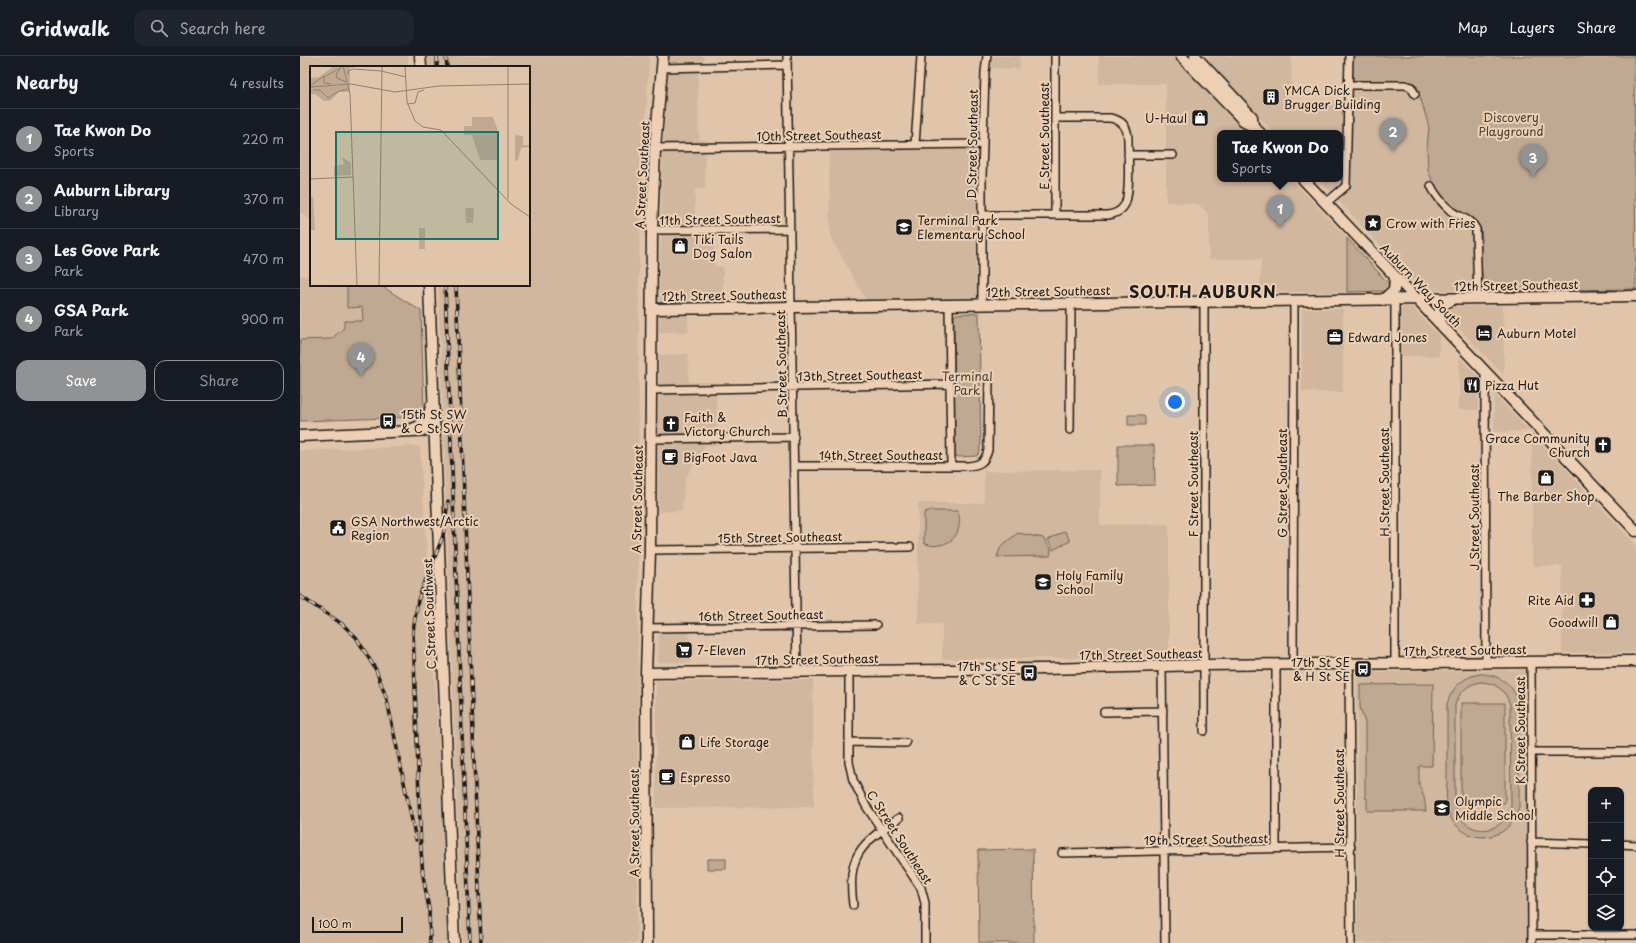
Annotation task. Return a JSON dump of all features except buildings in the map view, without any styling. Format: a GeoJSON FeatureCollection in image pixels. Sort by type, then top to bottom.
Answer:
{"type":"FeatureCollection","features":[{"type":"Feature","properties":{"kind":"main road","name":"A Street Southeast"},"geometry":{"type":"LineString","coordinates":[[647,943],[646,673],[650,550],[652,230],[655,148],[663,56]]}},
{"type":"Feature","properties":{"kind":"main road"},"geometry":{"type":"LineString","coordinates":[[1182,56],[1246,123],[1256,130]]}},
{"type":"Feature","properties":{"kind":"main road"},"geometry":{"type":"LineString","coordinates":[[1195,56],[1252,117],[1256,130]]}},
{"type":"Feature","properties":{"kind":"main road","name":"Auburn Way South"},"geometry":{"type":"LineString","coordinates":[[1306,182],[1636,531]]}},
{"type":"Feature","properties":{"kind":"main road"},"geometry":{"type":"LineString","coordinates":[[1383,300],[1394,290],[1395,276]]}},
{"type":"Feature","properties":{"kind":"main road","name":"C Street Southwest"},"geometry":{"type":"LineString","coordinates":[[428,286],[454,943]]}},
{"type":"Feature","properties":{"kind":"main road","name":"12th Street Southeast"},"geometry":{"type":"LineString","coordinates":[[652,309],[1294,302],[1636,296]]}},
{"type":"Feature","properties":{"kind":"main road"},"geometry":{"type":"LineString","coordinates":[[1441,325],[1440,307],[1453,299]]}},
{"type":"Feature","properties":{"kind":"main road"},"geometry":{"type":"LineString","coordinates":[[402,432],[415,428],[424,423],[430,414],[433,398]]}},
{"type":"Feature","properties":{"kind":"main road"},"geometry":{"type":"LineString","coordinates":[[300,436],[434,430]]}},
{"type":"Feature","properties":{"kind":"main road","name":"17th Street Southeast"},"geometry":{"type":"LineString","coordinates":[[646,673],[849,672],[1204,665],[1636,661]]}},
{"type":"Feature","properties":{"kind":"street","name":"B Street Southeast"},"geometry":{"type":"LineString","coordinates":[[787,56],[797,672]]}},
{"type":"Feature","properties":{"kind":"street"},"geometry":{"type":"LineString","coordinates":[[915,145],[921,56]]}},
{"type":"Feature","properties":{"kind":"street","name":"D Street Southeast"},"geometry":{"type":"LineString","coordinates":[[982,305],[983,144],[985,72],[987,56]]}},
{"type":"Feature","properties":{"kind":"street","name":"E Street Southeast"},"geometry":{"type":"LineString","coordinates":[[1055,56],[1055,215]]}},
{"type":"Feature","properties":{"kind":"street"},"geometry":{"type":"LineString","coordinates":[[1326,203],[1346,186],[1349,56]]}},
{"type":"Feature","properties":{"kind":"street"},"geometry":{"type":"LineString","coordinates":[[662,68],[787,65]]}},
{"type":"Feature","properties":{"kind":"street"},"geometry":{"type":"LineString","coordinates":[[1349,85],[1406,85],[1411,87],[1415,94]]}},
{"type":"Feature","properties":{"kind":"street"},"geometry":{"type":"LineString","coordinates":[[983,215],[1109,215],[1117,213],[1123,208],[1127,198],[1128,134],[1126,128],[1122,123],[1110,118],[1055,118]]}},
{"type":"Feature","properties":{"kind":"street","name":"10th Street Southeast"},"geometry":{"type":"LineString","coordinates":[[655,148],[983,144]]}},
{"type":"Feature","properties":{"kind":"street"},"geometry":{"type":"LineString","coordinates":[[1128,154],[1173,154]]}},
{"type":"Feature","properties":{"kind":"street"},"geometry":{"type":"LineString","coordinates":[[1431,186],[1442,203],[1472,223],[1476,229],[1478,299]]}},
{"type":"Feature","properties":{"kind":"street","name":"11th Street Southeast"},"geometry":{"type":"LineString","coordinates":[[652,230],[789,229]]}},
{"type":"Feature","properties":{"kind":"street","name":"H Street Southeast"},"geometry":{"type":"LineString","coordinates":[[1395,300],[1395,663]]}},
{"type":"Feature","properties":{"kind":"street","name":"G Street Southeast"},"geometry":{"type":"LineString","coordinates":[[1293,664],[1294,302]]}},
{"type":"Feature","properties":{"kind":"street","name":"F Street Southeast"},"geometry":{"type":"LineString","coordinates":[[1204,303],[1204,731]]}},
{"type":"Feature","properties":{"kind":"street"},"geometry":{"type":"LineString","coordinates":[[1070,430],[1071,304]]}},
{"type":"Feature","properties":{"kind":"street"},"geometry":{"type":"LineString","coordinates":[[949,305],[951,466]]}},
{"type":"Feature","properties":{"kind":"street","name":"J Street Southeast"},"geometry":{"type":"LineString","coordinates":[[1485,371],[1486,663]]}},
{"type":"Feature","properties":{"kind":"street","name":"14th Street Southeast"},"geometry":{"type":"LineString","coordinates":[[794,466],[968,466],[981,463],[987,454],[989,436],[989,378]]}},
{"type":"Feature","properties":{"kind":"street","name":"13th Street Southeast"},"geometry":{"type":"LineString","coordinates":[[651,390],[950,384]]}},
{"type":"Feature","properties":{"kind":"street"},"geometry":{"type":"LineString","coordinates":[[651,438],[794,437]]}},
{"type":"Feature","properties":{"kind":"street","name":"15th Street Southeast"},"geometry":{"type":"LineString","coordinates":[[650,550],[910,547]]}},
{"type":"Feature","properties":{"kind":"street","name":"16th Street Southeast"},"geometry":{"type":"LineString","coordinates":[[647,628],[876,624]]}},
{"type":"Feature","properties":{"kind":"street","name":"K Street Southeast"},"geometry":{"type":"LineString","coordinates":[[1531,662],[1532,943]]}},
{"type":"Feature","properties":{"kind":"street"},"geometry":{"type":"LineString","coordinates":[[1276,664],[1276,848]]}},
{"type":"Feature","properties":{"kind":"street","name":"H Street Southeast"},"geometry":{"type":"LineString","coordinates":[[1349,664],[1351,943]]}},
{"type":"Feature","properties":{"kind":"street"},"geometry":{"type":"LineString","coordinates":[[1162,666],[1165,943]]}},
{"type":"Feature","properties":{"kind":"street","name":"C Street Southeast"},"geometry":{"type":"LineString","coordinates":[[849,672],[849,762],[853,780],[860,797],[921,888],[925,903],[925,943]]}},
{"type":"Feature","properties":{"kind":"street"},"geometry":{"type":"LineString","coordinates":[[1104,712],[1163,711]]}},
{"type":"Feature","properties":{"kind":"street"},"geometry":{"type":"LineString","coordinates":[[849,742],[906,743]]}},
{"type":"Feature","properties":{"kind":"street"},"geometry":{"type":"LineString","coordinates":[[1531,752],[1636,752]]}},
{"type":"Feature","properties":{"kind":"street"},"geometry":{"type":"LineString","coordinates":[[853,905],[851,879],[854,861],[867,842],[882,829],[899,818]]}},
{"type":"Feature","properties":{"kind":"street"},"geometry":{"type":"LineString","coordinates":[[1531,842],[1588,844]]}},
{"type":"Feature","properties":{"kind":"street"},"geometry":{"type":"LineString","coordinates":[[1624,844],[1636,845]]}},
{"type":"Feature","properties":{"kind":"street","name":"19th Street Southeast"},"geometry":{"type":"LineString","coordinates":[[1062,853],[1351,847]]}},
{"type":"Feature","properties":{"kind":"street"},"geometry":{"type":"LineString","coordinates":[[1532,934],[1636,936]]}},
{"type":"Feature","properties":{"kind":"shaded area"},"geometry":{"type":"Polygon","coordinates":[[[300,56],[408,56],[408,66],[310,66],[310,219],[300,212],[300,56]]]}},
{"type":"Feature","properties":{"kind":"shaded area"},"geometry":{"type":"Polygon","coordinates":[[[427,56],[649,56],[639,256],[637,943],[462,943],[438,286],[530,286],[530,66],[427,66],[427,56]]]}},
{"type":"Feature","properties":{"kind":"shaded area"},"geometry":{"type":"Polygon","coordinates":[[[669,56],[704,56],[704,72],[698,72],[698,99],[699,140],[705,140],[705,189],[695,189],[695,220],[714,220],[714,266],[723,267],[723,300],[688,300],[688,332],[659,332],[662,160],[669,56]]]}},
{"type":"Feature","properties":{"kind":"shaded area"},"geometry":{"type":"Polygon","coordinates":[[[994,56],[1020,56],[1020,69],[991,68],[994,56]]]}},
{"type":"Feature","properties":{"kind":"shaded area"},"geometry":{"type":"Polygon","coordinates":[[[1099,56],[1175,56],[1245,130],[1217,130],[1217,182],[1294,182],[1347,238],[1347,292],[1260,292],[1261,259],[1209,259],[1209,214],[1198,204],[1166,202],[1166,84],[1099,84],[1099,56]]]}},
{"type":"Feature","properties":{"kind":"shaded area"},"geometry":{"type":"Polygon","coordinates":[[[1210,56],[1291,56],[1292,102],[1344,101],[1344,90],[1349,89],[1349,81],[1413,82],[1417,86],[1429,127],[1427,148],[1428,170],[1433,183],[1476,221],[1481,229],[1482,240],[1479,246],[1479,260],[1482,273],[1482,288],[1468,290],[1423,291],[1321,182],[1343,182],[1343,130],[1271,130],[1206,59],[1210,56]]]}},
{"type":"Feature","properties":{"kind":"shaded area","name":"Terminal Park Elementary School"},"geometry":{"type":"Polygon","coordinates":[[[975,149],[978,152],[979,166],[977,170],[977,202],[979,207],[978,225],[976,229],[976,277],[978,283],[978,294],[976,297],[967,299],[867,302],[830,236],[829,151],[975,149]]]}},
{"type":"Feature","properties":{"kind":"shaded area"},"geometry":{"type":"Polygon","coordinates":[[[300,276],[310,276],[310,286],[347,286],[347,307],[362,307],[363,321],[344,328],[331,339],[300,340],[300,276]]]}},
{"type":"Feature","properties":{"kind":"shaded area"},"geometry":{"type":"Polygon","coordinates":[[[1447,306],[1503,306],[1504,375],[1445,314],[1444,310],[1447,306]]]}},
{"type":"Feature","properties":{"kind":"shaded area"},"geometry":{"type":"Polygon","coordinates":[[[1405,307],[1413,308],[1439,336],[1439,356],[1399,356],[1399,309],[1405,307]]]}},
{"type":"Feature","properties":{"kind":"shaded area"},"geometry":{"type":"Polygon","coordinates":[[[1302,309],[1343,309],[1343,392],[1302,392],[1302,309]]]}},
{"type":"Feature","properties":{"kind":"shaded area"},"geometry":{"type":"Polygon","coordinates":[[[688,354],[689,382],[716,382],[717,445],[706,445],[685,478],[682,511],[658,512],[659,355],[688,354]]]}},
{"type":"Feature","properties":{"kind":"shaded area"},"geometry":{"type":"Polygon","coordinates":[[[1459,357],[1478,377],[1478,410],[1459,410],[1459,357]]]}},
{"type":"Feature","properties":{"kind":"shaded area"},"geometry":{"type":"Polygon","coordinates":[[[1494,394],[1529,431],[1494,432],[1494,394]]]}},
{"type":"Feature","properties":{"kind":"shaded area"},"geometry":{"type":"Polygon","coordinates":[[[1532,433],[1636,545],[1636,652],[1562,653],[1562,566],[1532,566],[1532,433]]]}},
{"type":"Feature","properties":{"kind":"shaded area"},"geometry":{"type":"Polygon","coordinates":[[[420,446],[451,943],[300,943],[300,451],[420,446]]]}},
{"type":"Feature","properties":{"kind":"shaded area","name":"Holy Family School"},"geometry":{"type":"Polygon","coordinates":[[[1100,470],[1100,525],[1169,524],[1169,657],[942,659],[942,624],[918,624],[918,503],[984,503],[984,471],[1100,470]]]}},
{"type":"Feature","properties":{"kind":"shaded area"},"geometry":{"type":"Polygon","coordinates":[[[689,621],[690,663],[658,662],[659,622],[689,621]]]}},
{"type":"Feature","properties":{"kind":"shaded area","name":"Olympic Middle School"},"geometry":{"type":"Polygon","coordinates":[[[1527,670],[1527,943],[1357,943],[1357,672],[1527,670]]]}},
{"type":"Feature","properties":{"kind":"shaded area"},"geometry":{"type":"Polygon","coordinates":[[[813,680],[814,807],[656,808],[656,681],[813,680]]]}},
{"type":"Feature","properties":{"kind":"green space","name":"Discovery Playground"},"geometry":{"type":"Polygon","coordinates":[[[1349,56],[1634,56],[1636,289],[1484,291],[1482,288],[1482,273],[1479,260],[1479,246],[1482,240],[1481,229],[1472,218],[1464,216],[1449,206],[1433,183],[1428,170],[1427,148],[1429,127],[1417,86],[1413,82],[1349,81],[1349,56]]]}},
{"type":"Feature","properties":{"kind":"green space"},"geometry":{"type":"Polygon","coordinates":[[[1347,238],[1389,284],[1390,288],[1386,291],[1347,292],[1347,238]]]}},
{"type":"Feature","properties":{"kind":"green space"},"geometry":{"type":"Polygon","coordinates":[[[347,286],[382,286],[421,311],[424,412],[420,417],[300,421],[300,340],[331,339],[344,328],[344,321],[363,321],[362,307],[347,308],[347,286]]]}},
{"type":"Feature","properties":{"kind":"green space","name":"Terminal Park"},"geometry":{"type":"Polygon","coordinates":[[[979,313],[981,445],[977,456],[959,457],[956,456],[955,452],[954,317],[956,314],[979,313]]]}},
{"type":"Feature","properties":{"kind":"green space"},"geometry":{"type":"Polygon","coordinates":[[[1128,415],[1145,416],[1145,425],[1128,425],[1128,415]]]}},
{"type":"Feature","properties":{"kind":"green space"},"geometry":{"type":"Polygon","coordinates":[[[1118,445],[1154,445],[1155,485],[1118,486],[1118,445]]]}},
{"type":"Feature","properties":{"kind":"green space"},"geometry":{"type":"Polygon","coordinates":[[[927,511],[958,511],[959,525],[955,537],[947,543],[933,546],[924,543],[924,513],[927,511]]]}},
{"type":"Feature","properties":{"kind":"green space"},"geometry":{"type":"Polygon","coordinates":[[[1065,531],[1070,541],[1053,550],[1048,540],[1065,531]]]}},
{"type":"Feature","properties":{"kind":"green space"},"geometry":{"type":"Polygon","coordinates":[[[1018,533],[1043,538],[1051,550],[1050,556],[997,557],[1001,546],[1018,533]]]}},
{"type":"Feature","properties":{"kind":"green space"},"geometry":{"type":"Polygon","coordinates":[[[1480,674],[1500,678],[1514,691],[1519,704],[1519,807],[1509,826],[1501,832],[1484,837],[1471,835],[1456,825],[1449,814],[1447,799],[1447,704],[1455,688],[1463,680],[1480,674]],[[1480,682],[1467,687],[1459,696],[1455,705],[1455,801],[1458,813],[1464,821],[1471,827],[1480,830],[1490,829],[1498,825],[1506,818],[1511,807],[1510,705],[1503,691],[1495,685],[1480,682]]]}},
{"type":"Feature","properties":{"kind":"green space"},"geometry":{"type":"Polygon","coordinates":[[[1433,684],[1432,766],[1419,766],[1419,785],[1424,797],[1426,811],[1367,811],[1367,798],[1365,798],[1365,723],[1360,707],[1360,685],[1433,684]]]}},
{"type":"Feature","properties":{"kind":"green space"},"geometry":{"type":"Polygon","coordinates":[[[1461,703],[1505,703],[1505,803],[1461,803],[1461,703]]]}},
{"type":"Feature","properties":{"kind":"green space"},"geometry":{"type":"Polygon","coordinates":[[[1033,849],[1034,943],[979,943],[978,850],[1033,849]]]}},
{"type":"Feature","properties":{"kind":"green space"},"geometry":{"type":"Polygon","coordinates":[[[707,859],[726,859],[726,869],[707,869],[707,859]]]}},
{"type":"Feature","properties":{"kind":"railway"},"geometry":{"type":"LineString","coordinates":[[437,56],[437,66]]}},
{"type":"Feature","properties":{"kind":"railway"},"geometry":{"type":"LineString","coordinates":[[446,56],[447,66]]}},
{"type":"Feature","properties":{"kind":"railway"},"geometry":{"type":"LineString","coordinates":[[445,286],[470,943]]}},
{"type":"Feature","properties":{"kind":"railway"},"geometry":{"type":"LineString","coordinates":[[456,286],[481,943]]}},
{"type":"Feature","properties":{"kind":"railway"},"geometry":{"type":"LineString","coordinates":[[423,875],[413,631],[418,600],[443,536],[448,501]]}},
{"type":"Feature","properties":{"kind":"railway"},"geometry":{"type":"LineString","coordinates":[[300,596],[342,624],[356,637],[376,670],[387,700],[416,840]]}},
{"type":"Feature","properties":{"kind":"railway"},"geometry":{"type":"LineString","coordinates":[[422,870],[429,909],[430,943]]}},
{"type":"Feature","properties":{"kind":"place","name":"YMCA Dick Brugger Building"},"geometry":{"type":"Point","coordinates":[1271,97]}},
{"type":"Feature","properties":{"kind":"place","name":"U-Haul"},"geometry":{"type":"Point","coordinates":[1200,118]}},
{"type":"Feature","properties":{"kind":"place","name":"Auburn Library"},"geometry":{"type":"Point","coordinates":[1393,151]}},
{"type":"Feature","properties":{"kind":"place","name":"Les Gove Park"},"geometry":{"type":"Point","coordinates":[1533,177]}},
{"type":"Feature","properties":{"kind":"place","name":"Crow with Fries"},"geometry":{"type":"Point","coordinates":[1373,223]}},
{"type":"Feature","properties":{"kind":"place","name":"Terminal Park Elementary School"},"geometry":{"type":"Point","coordinates":[904,227]}},
{"type":"Feature","properties":{"kind":"place","name":"Tae Kwon Do"},"geometry":{"type":"Point","coordinates":[1280,228]}},
{"type":"Feature","properties":{"kind":"place","name":"Tiki Tails Dog Salon"},"geometry":{"type":"Point","coordinates":[680,246]}},
{"type":"Feature","properties":{"kind":"place","name":"Auburn Motel"},"geometry":{"type":"Point","coordinates":[1484,333]}},
{"type":"Feature","properties":{"kind":"place","name":"Edward Jones"},"geometry":{"type":"Point","coordinates":[1335,337]}},
{"type":"Feature","properties":{"kind":"place","name":"GSA Park"},"geometry":{"type":"Point","coordinates":[361,376]}},
{"type":"Feature","properties":{"kind":"place","name":"Pizza Hut"},"geometry":{"type":"Point","coordinates":[1472,385]}},
{"type":"Feature","properties":{"kind":"place","name":"15th St SW & C St SW"},"geometry":{"type":"Point","coordinates":[388,421]}},
{"type":"Feature","properties":{"kind":"place","name":"Faith & Victory Church"},"geometry":{"type":"Point","coordinates":[671,424]}},
{"type":"Feature","properties":{"kind":"place","name":"Grace Community Church"},"geometry":{"type":"Point","coordinates":[1603,445]}},
{"type":"Feature","properties":{"kind":"place","name":"BigFoot Java"},"geometry":{"type":"Point","coordinates":[670,457]}},
{"type":"Feature","properties":{"kind":"place","name":"The Barber Shop"},"geometry":{"type":"Point","coordinates":[1546,478]}},
{"type":"Feature","properties":{"kind":"place","name":"GSA Northwest/Arctic Region"},"geometry":{"type":"Point","coordinates":[338,528]}},
{"type":"Feature","properties":{"kind":"place","name":"Holy Family School"},"geometry":{"type":"Point","coordinates":[1043,582]}},
{"type":"Feature","properties":{"kind":"place","name":"Rite Aid"},"geometry":{"type":"Point","coordinates":[1587,600]}},
{"type":"Feature","properties":{"kind":"place","name":"Goodwill"},"geometry":{"type":"Point","coordinates":[1611,622]}},
{"type":"Feature","properties":{"kind":"place","name":"7-Eleven"},"geometry":{"type":"Point","coordinates":[684,650]}},
{"type":"Feature","properties":{"kind":"place","name":"17th St SE & H St SE"},"geometry":{"type":"Point","coordinates":[1363,669]}},
{"type":"Feature","properties":{"kind":"place","name":"17th St SE & C St SE"},"geometry":{"type":"Point","coordinates":[1029,673]}},
{"type":"Feature","properties":{"kind":"place","name":"Life Storage"},"geometry":{"type":"Point","coordinates":[687,742]}},
{"type":"Feature","properties":{"kind":"place","name":"Espresso"},"geometry":{"type":"Point","coordinates":[667,777]}},
{"type":"Feature","properties":{"kind":"place","name":"Olympic Middle School"},"geometry":{"type":"Point","coordinates":[1442,808]}},
{"type":"Feature","properties":{"kind":"district","name":"SOUTH AUBURN"},"geometry":{"type":"Point","coordinates":[1203,291]}}]}
